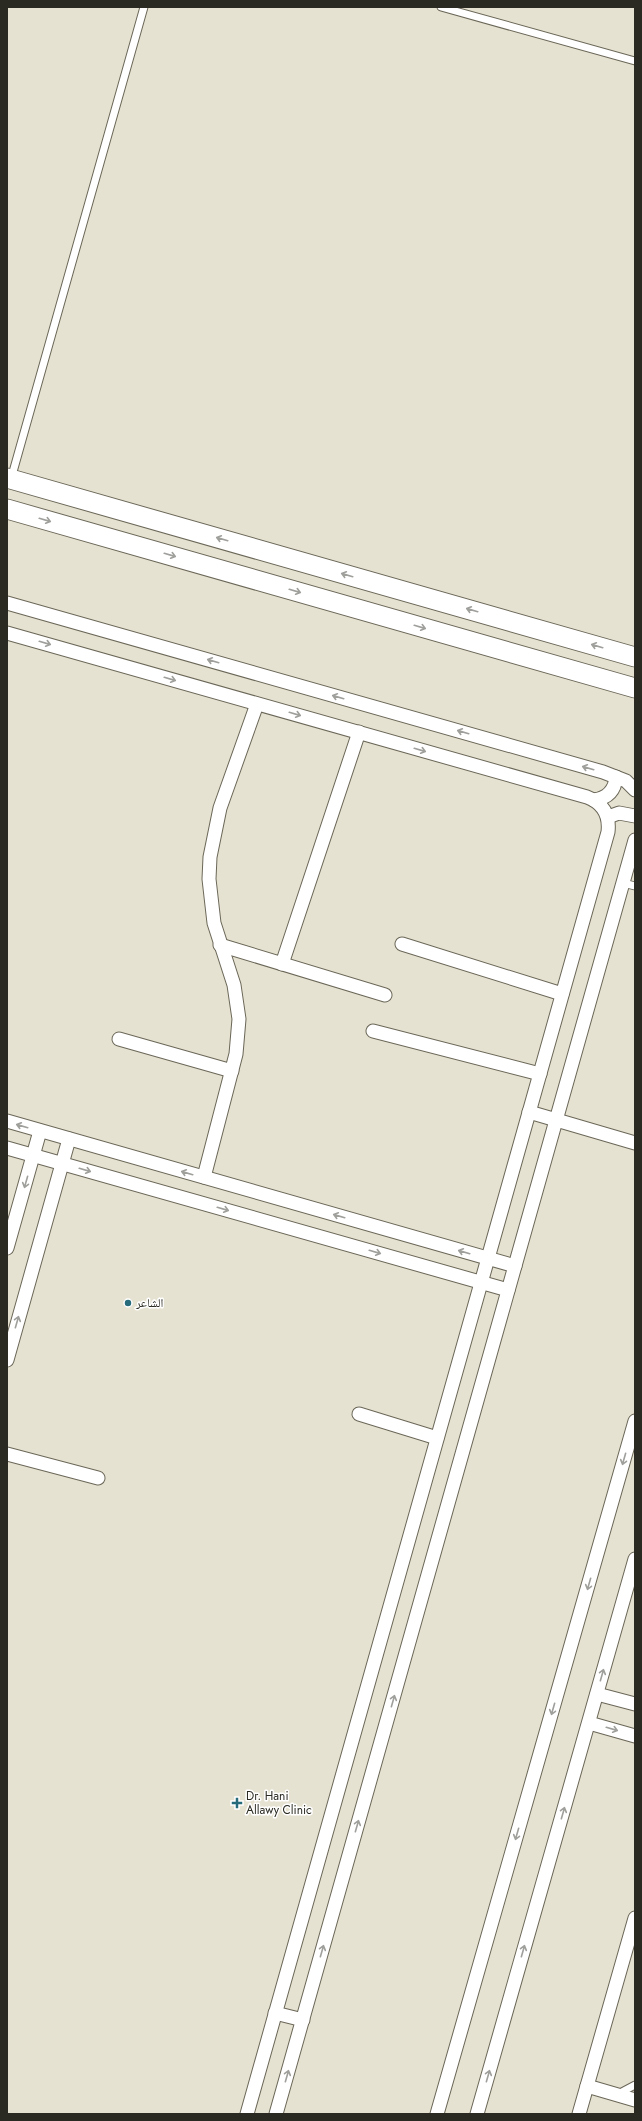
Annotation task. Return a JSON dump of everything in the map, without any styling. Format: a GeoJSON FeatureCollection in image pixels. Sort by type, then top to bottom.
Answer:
{"type":"FeatureCollection","features":[{"type":"Feature","properties":{"kind":"street"},"geometry":{"type":"LineString","coordinates":[[9,479],[635,657]]}},
{"type":"Feature","properties":{"kind":"street"},"geometry":{"type":"LineString","coordinates":[[7,509],[635,688]]}},
{"type":"Feature","properties":{"kind":"street"},"geometry":{"type":"LineString","coordinates":[[7,603],[616,777],[626,781],[635,790]]}},
{"type":"Feature","properties":{"kind":"street"},"geometry":{"type":"LineString","coordinates":[[7,633],[594,800],[600,804],[608,818],[608,832],[247,2114]]}},
{"type":"Feature","properties":{"kind":"street"},"geometry":{"type":"LineString","coordinates":[[204,1177],[232,1072],[239,1037],[238,1002],[234,985],[220,945],[210,902],[209,880],[212,841],[220,808],[257,704]]}},
{"type":"Feature","properties":{"kind":"street"},"geometry":{"type":"LineString","coordinates":[[282,964],[359,732]]}},
{"type":"Feature","properties":{"kind":"street"},"geometry":{"type":"LineString","coordinates":[[594,800],[606,797],[610,793],[614,788],[616,777]]}},
{"type":"Feature","properties":{"kind":"street"},"geometry":{"type":"LineString","coordinates":[[608,818],[619,813],[635,816]]}},
{"type":"Feature","properties":{"kind":"street"},"geometry":{"type":"LineString","coordinates":[[276,2114],[556,1120],[629,884],[635,840]]}},
{"type":"Feature","properties":{"kind":"street"},"geometry":{"type":"LineString","coordinates":[[402,944],[562,994]]}},
{"type":"Feature","properties":{"kind":"street"},"geometry":{"type":"LineString","coordinates":[[220,945],[385,995]]}},
{"type":"Feature","properties":{"kind":"street"},"geometry":{"type":"LineString","coordinates":[[373,1031],[540,1074]]}},
{"type":"Feature","properties":{"kind":"street"},"geometry":{"type":"LineString","coordinates":[[119,1039],[232,1072]]}},
{"type":"Feature","properties":{"kind":"street"},"geometry":{"type":"LineString","coordinates":[[529,1112],[635,1143]]}},
{"type":"Feature","properties":{"kind":"street"},"geometry":{"type":"LineString","coordinates":[[7,1121],[515,1266]]}},
{"type":"Feature","properties":{"kind":"street"},"geometry":{"type":"LineString","coordinates":[[7,1248],[40,1131]]}},
{"type":"Feature","properties":{"kind":"street"},"geometry":{"type":"LineString","coordinates":[[7,1360],[68,1139]]}},
{"type":"Feature","properties":{"kind":"street"},"geometry":{"type":"LineString","coordinates":[[7,1148],[508,1290]]}},
{"type":"Feature","properties":{"kind":"street"},"geometry":{"type":"LineString","coordinates":[[359,1414],[437,1438]]}},
{"type":"Feature","properties":{"kind":"street"},"geometry":{"type":"LineString","coordinates":[[437,2114],[635,1421]]}},
{"type":"Feature","properties":{"kind":"street"},"geometry":{"type":"LineString","coordinates":[[7,1454],[98,1478]]}},
{"type":"Feature","properties":{"kind":"street"},"geometry":{"type":"LineString","coordinates":[[477,2114],[635,1559]]}},
{"type":"Feature","properties":{"kind":"street"},"geometry":{"type":"LineString","coordinates":[[597,1694],[635,1704]]}},
{"type":"Feature","properties":{"kind":"street"},"geometry":{"type":"LineString","coordinates":[[588,1723],[635,1736]]}},
{"type":"Feature","properties":{"kind":"street"},"geometry":{"type":"LineString","coordinates":[[579,2114],[632,1939],[635,1918]]}},
{"type":"Feature","properties":{"kind":"street"},"geometry":{"type":"LineString","coordinates":[[275,2013],[303,2020]]}},
{"type":"Feature","properties":{"kind":"street"},"geometry":{"type":"LineString","coordinates":[[587,2086],[635,2100]]}},
{"type":"Feature","properties":{"kind":"lane"},"geometry":{"type":"LineString","coordinates":[[9,479],[144,7]]}},
{"type":"Feature","properties":{"kind":"lane"},"geometry":{"type":"LineString","coordinates":[[441,7],[635,61]]}},
{"type":"Feature","properties":{"kind":"lane"},"geometry":{"type":"LineString","coordinates":[[617,2094],[635,2085]]}},
{"type":"Feature","properties":{"kind":"place","name":"الشاعر"},"geometry":{"type":"Point","coordinates":[128,1303]}},
{"type":"Feature","properties":{"kind":"place","name":"Dr. Hani Allawy Clinic"},"geometry":{"type":"Point","coordinates":[237,1803]}}]}
